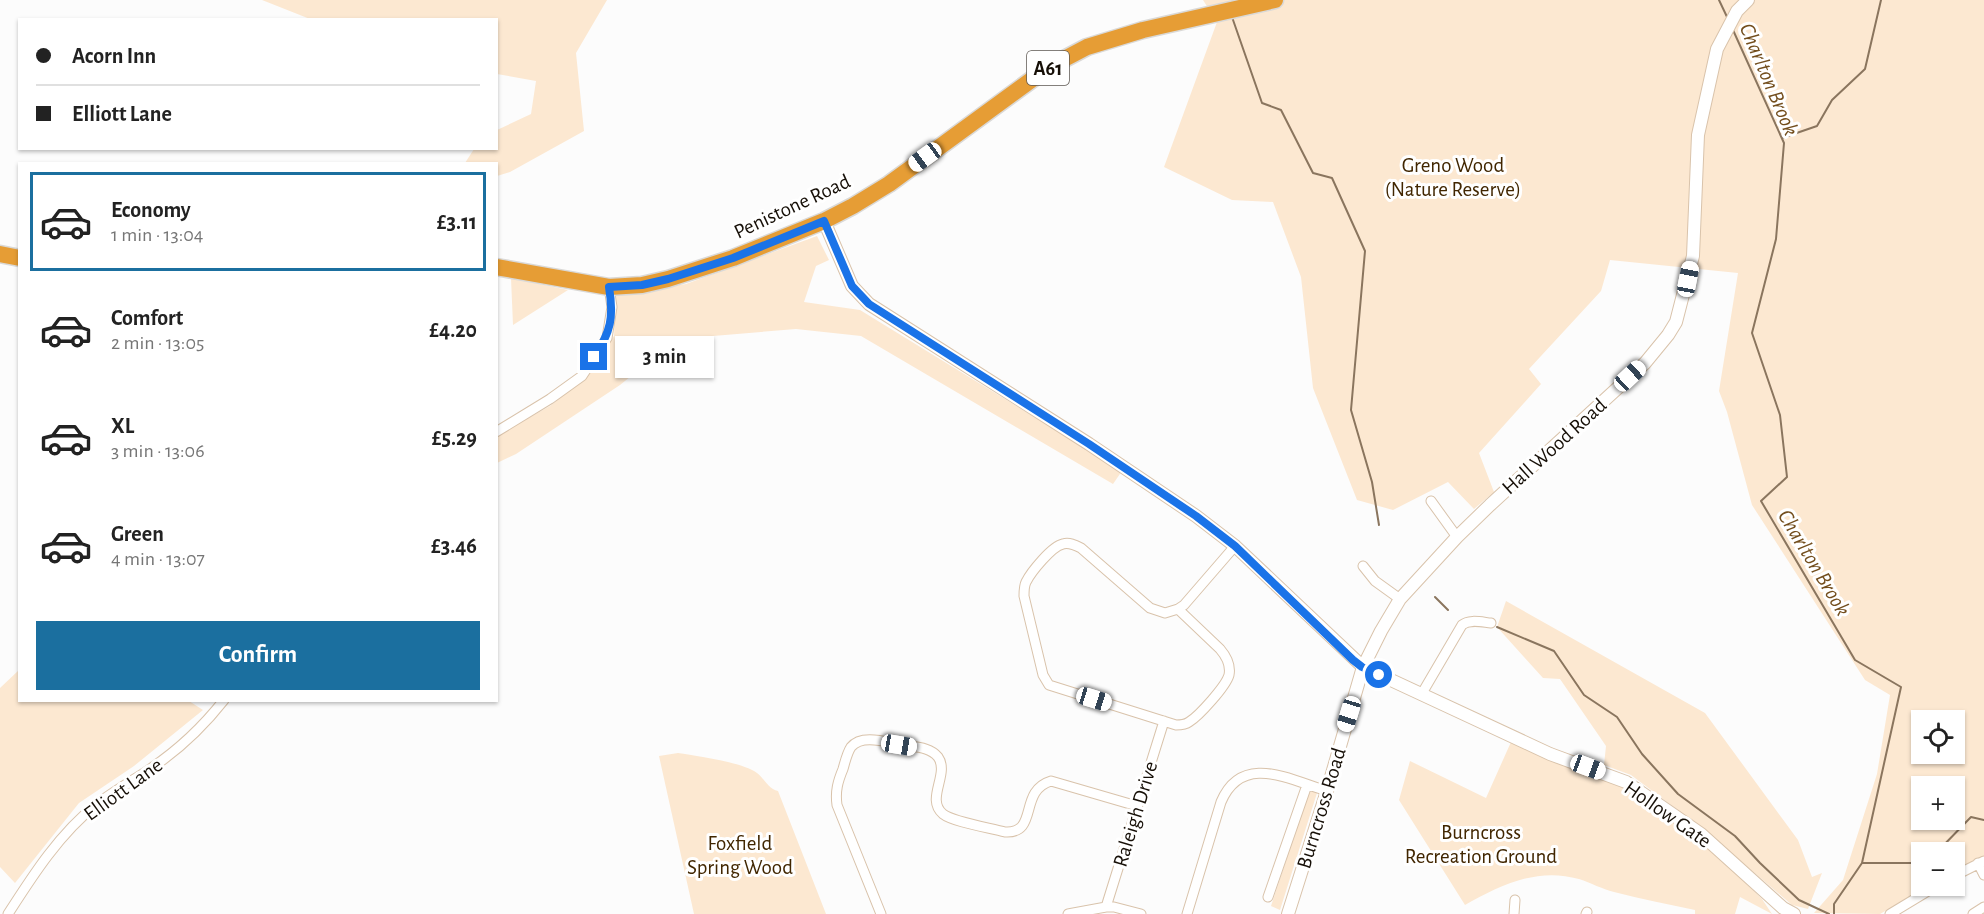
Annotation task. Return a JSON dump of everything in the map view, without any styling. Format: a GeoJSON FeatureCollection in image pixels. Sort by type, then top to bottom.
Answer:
{"type":"FeatureCollection","features":[{"type":"Feature","properties":{"kind":"highway","name":"Penistone Road"},"geometry":{"type":"LineString","coordinates":[[498,267],[609,287],[642,285],[668,279],[733,258],[824,221],[853,206],[889,184],[1049,67],[1087,47],[1143,30],[1275,0]]}},
{"type":"Feature","properties":{"kind":"highway"},"geometry":{"type":"LineString","coordinates":[[0,254],[18,258]]}},
{"type":"Feature","properties":{"kind":"street","name":"Hall Wood Road"},"geometry":{"type":"LineString","coordinates":[[1362,667],[1400,599],[1457,537],[1510,485],[1645,363],[1668,335],[1676,321],[1692,256],[1698,135],[1717,49],[1737,11],[1748,0]]}},
{"type":"Feature","properties":{"kind":"street","name":"Hollow Gate"},"geometry":{"type":"LineString","coordinates":[[824,221],[852,286],[869,304],[1089,444],[1196,516],[1235,546],[1362,667],[1550,754],[1638,788],[1701,834],[1785,912]]}},
{"type":"Feature","properties":{"kind":"street"},"geometry":{"type":"LineString","coordinates":[[498,431],[582,376],[607,338],[612,307],[609,287]]}},
{"type":"Feature","properties":{"kind":"street"},"geometry":{"type":"LineString","coordinates":[[1431,501],[1457,537]]}},
{"type":"Feature","properties":{"kind":"street"},"geometry":{"type":"LineString","coordinates":[[1178,609],[1220,648],[1227,661],[1229,675],[1226,682],[1193,720],[1183,725],[1050,685],[1043,675],[1024,589],[1030,575],[1054,548],[1068,543],[1081,548],[1150,608],[1165,613],[1178,609],[1192,597],[1235,546]]}},
{"type":"Feature","properties":{"kind":"street"},"geometry":{"type":"LineString","coordinates":[[1363,566],[1375,581],[1400,599]]}},
{"type":"Feature","properties":{"kind":"street"},"geometry":{"type":"LineString","coordinates":[[1421,695],[1462,625],[1472,621],[1491,623]]}},
{"type":"Feature","properties":{"kind":"street","name":"Burncross Road"},"geometry":{"type":"LineString","coordinates":[[1288,914],[1362,667]]}},
{"type":"Feature","properties":{"kind":"street","name":"Elliott Lane"},"geometry":{"type":"LineString","coordinates":[[8,914],[45,859],[81,819],[97,804],[175,751],[222,702]]}},
{"type":"Feature","properties":{"kind":"street","name":"Raleigh Drive"},"geometry":{"type":"LineString","coordinates":[[1106,906],[1164,721]]}},
{"type":"Feature","properties":{"kind":"street"},"geometry":{"type":"LineString","coordinates":[[881,914],[837,805],[837,786],[851,748],[861,741],[876,741],[931,751],[942,768],[937,803],[943,814],[1005,832],[1012,832],[1023,825],[1035,791],[1039,786],[1051,781],[1137,806]]}},
{"type":"Feature","properties":{"kind":"street"},"geometry":{"type":"LineString","coordinates":[[1187,914],[1225,791],[1242,777],[1262,772],[1327,790]]}},
{"type":"Feature","properties":{"kind":"street"},"geometry":{"type":"LineString","coordinates":[[1268,897],[1307,785]]}},
{"type":"Feature","properties":{"kind":"street"},"geometry":{"type":"LineString","coordinates":[[1965,870],[1981,862],[1984,875]]}},
{"type":"Feature","properties":{"kind":"street"},"geometry":{"type":"LineString","coordinates":[[1890,914],[1920,896]]}},
{"type":"Feature","properties":{"kind":"street"},"geometry":{"type":"LineString","coordinates":[[1515,900],[1514,914],[1522,914]]}},
{"type":"Feature","properties":{"kind":"street"},"geometry":{"type":"LineString","coordinates":[[1068,914],[1106,906],[1141,914]]}},
{"type":"Feature","properties":{"kind":"street"},"geometry":{"type":"LineString","coordinates":[[1972,914],[1984,907]]}},
{"type":"Feature","properties":{"kind":"green space"},"geometry":{"type":"Polygon","coordinates":[[[262,0],[607,0],[576,53],[584,131],[510,172],[498,176],[498,162],[466,162],[473,150],[498,150],[498,130],[531,114],[536,81],[498,74],[498,18],[307,18],[262,0]]]}},
{"type":"Feature","properties":{"kind":"green space","name":"Greno Wood (Nature Reserve)"},"geometry":{"type":"Polygon","coordinates":[[[1203,0],[1984,0],[1984,856],[1965,866],[1965,842],[1911,842],[1912,896],[1880,914],[1814,913],[1843,880],[1877,774],[1890,695],[1865,680],[1752,505],[1727,412],[1719,391],[1738,273],[1610,260],[1601,291],[1529,369],[1541,384],[1479,453],[1494,492],[1474,509],[1448,482],[1393,510],[1357,500],[1313,388],[1301,277],[1273,202],[1232,200],[1164,167],[1217,22],[1203,0]]]}},
{"type":"Feature","properties":{"kind":"green space"},"geometry":{"type":"Polygon","coordinates":[[[817,236],[829,260],[816,266],[804,302],[860,310],[1122,471],[1113,484],[861,336],[796,329],[677,339],[620,385],[516,454],[498,463],[498,435],[550,406],[586,377],[614,336],[616,294],[686,284],[817,236]]]}},
{"type":"Feature","properties":{"kind":"green space"},"geometry":{"type":"Polygon","coordinates":[[[511,278],[568,290],[513,325],[511,278]]]}},
{"type":"Feature","properties":{"kind":"green space"},"geometry":{"type":"Polygon","coordinates":[[[1506,601],[1705,713],[1798,840],[1812,877],[1822,873],[1808,909],[1792,905],[1707,832],[1631,775],[1604,765],[1606,746],[1560,679],[1543,678],[1497,627],[1506,601]]]}},
{"type":"Feature","properties":{"kind":"green space"},"geometry":{"type":"Polygon","coordinates":[[[18,671],[18,702],[191,702],[203,710],[134,766],[79,803],[15,883],[0,867],[0,688],[18,671]]]}},
{"type":"Feature","properties":{"kind":"green space","name":"Burncross Recreation Ground"},"geometry":{"type":"Polygon","coordinates":[[[1511,742],[1624,783],[1701,838],[1762,899],[1772,914],[1740,897],[1735,914],[1695,914],[1695,910],[1614,892],[1579,879],[1549,875],[1506,885],[1465,905],[1399,800],[1410,761],[1486,798],[1511,742]]]}},
{"type":"Feature","properties":{"kind":"green space","name":"Foxfield Spring Wood"},"geometry":{"type":"Polygon","coordinates":[[[678,753],[719,760],[750,769],[760,775],[771,788],[778,791],[826,914],[694,914],[659,756],[678,753]]]}},
{"type":"Feature","properties":{"kind":"green space"},"geometry":{"type":"Polygon","coordinates":[[[1312,791],[1317,793],[1280,910],[1271,906],[1308,794],[1312,791]]]}},
{"type":"Feature","properties":{"kind":"waterway","name":"Charlton Brook"},"geometry":{"type":"LineString","coordinates":[[1719,0],[1728,19]]}},
{"type":"Feature","properties":{"kind":"waterway"},"geometry":{"type":"LineString","coordinates":[[1782,138],[1817,126],[1832,100],[1865,69],[1881,0]]}},
{"type":"Feature","properties":{"kind":"waterway"},"geometry":{"type":"LineString","coordinates":[[1232,17],[1262,103],[1281,110],[1313,173],[1332,178],[1365,251],[1351,410],[1372,482],[1379,525]]}},
{"type":"Feature","properties":{"kind":"waterway","name":"Charlton Brook"},"geometry":{"type":"LineString","coordinates":[[1733,30],[1784,143],[1776,239],[1752,333],[1780,415],[1787,477],[1761,501],[1855,660],[1901,687],[1862,863],[1834,904],[1834,914]]}},
{"type":"Feature","properties":{"kind":"waterway"},"geometry":{"type":"LineString","coordinates":[[1435,597],[1448,610]]}},
{"type":"Feature","properties":{"kind":"waterway"},"geometry":{"type":"LineString","coordinates":[[1497,627],[1554,651],[1584,695],[1617,717],[1642,754],[1678,794],[1735,836],[1799,900],[1829,914]]}},
{"type":"Feature","properties":{"kind":"waterway"},"geometry":{"type":"LineString","coordinates":[[1947,842],[1971,817],[1984,820]]}},
{"type":"Feature","properties":{"kind":"waterway"},"geometry":{"type":"LineString","coordinates":[[1862,863],[1911,863]]}},
{"type":"Feature","properties":{"kind":"route"},"geometry":{"type":"LineString","coordinates":[[594,357],[607,338],[612,307],[609,287],[642,285],[668,279],[733,258],[824,221],[852,286],[858,295],[869,304],[1023,401],[1196,516],[1235,546],[1353,660],[1379,675]]}}]}
